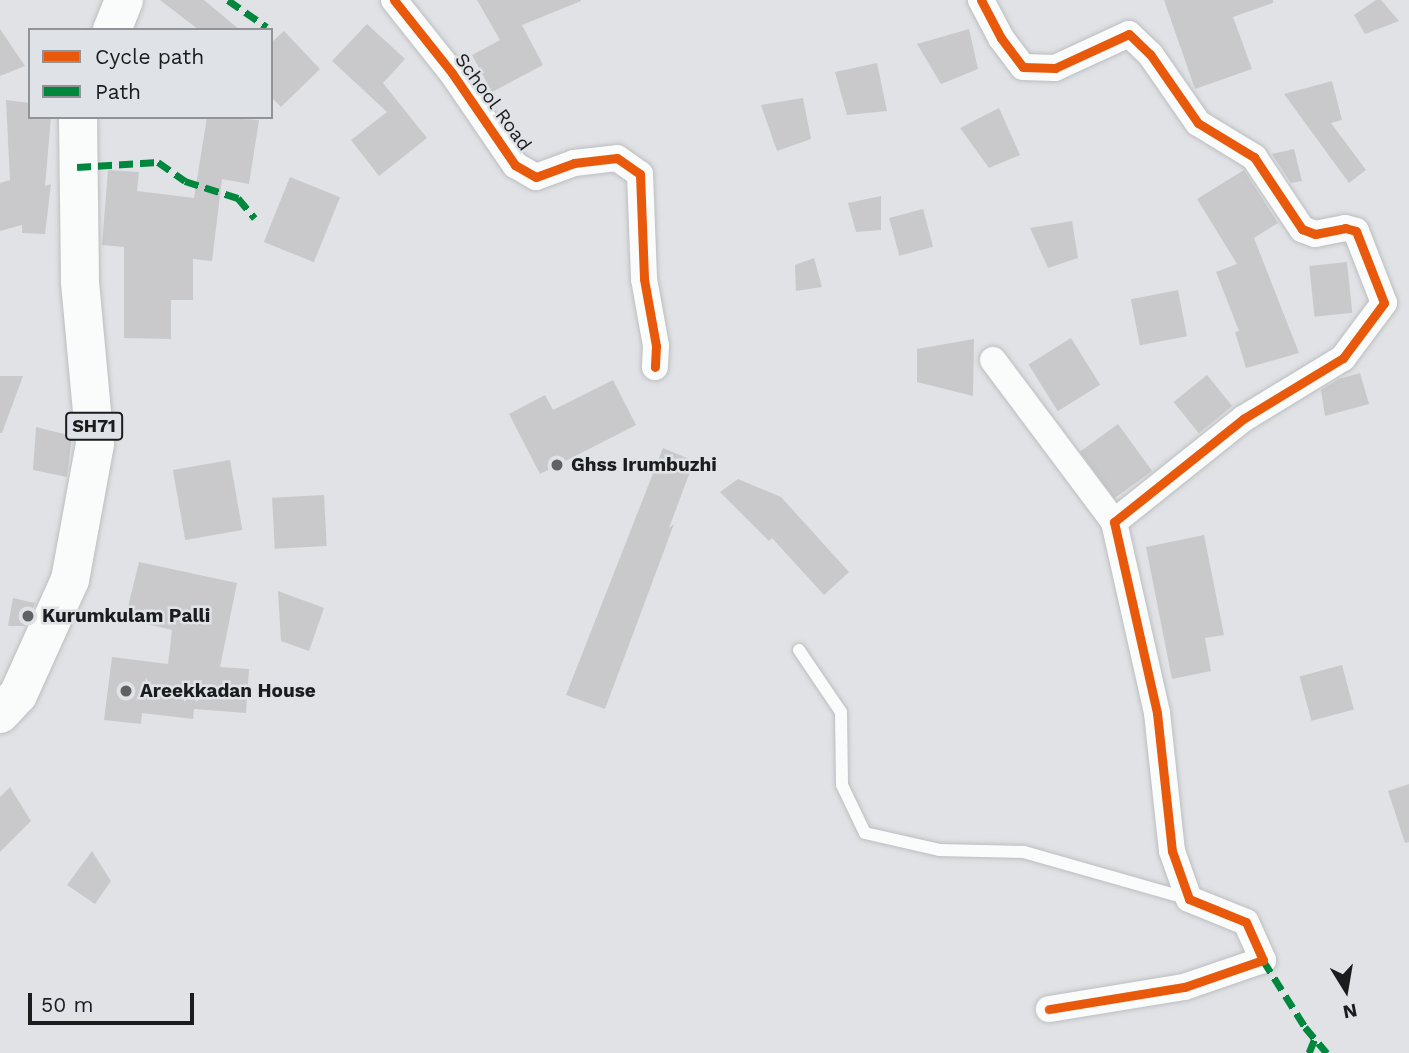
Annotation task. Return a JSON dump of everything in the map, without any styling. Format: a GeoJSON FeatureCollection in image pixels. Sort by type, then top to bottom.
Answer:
{"type":"FeatureCollection","features":[{"type":"Feature","properties":{"kind":"main road"},"geometry":{"type":"LineString","coordinates":[[114,28],[124,0]]}},
{"type":"Feature","properties":{"kind":"main road","name":"SH71"},"geometry":{"type":"LineString","coordinates":[[0,714],[18,695],[70,580],[95,444],[80,281],[78,119]]}},
{"type":"Feature","properties":{"kind":"street","name":"School Road"},"geometry":{"type":"LineString","coordinates":[[394,0],[452,73],[515,165],[537,177],[574,163],[617,158],[640,174],[644,279],[656,345],[656,367]]}},
{"type":"Feature","properties":{"kind":"street"},"geometry":{"type":"LineString","coordinates":[[981,0],[1001,38],[1023,67],[1055,68],[1129,34],[1150,54],[1198,123],[1254,158],[1302,229],[1315,234],[1345,228],[1356,231],[1384,303],[1343,358],[1243,419],[1114,522]]}},
{"type":"Feature","properties":{"kind":"street"},"geometry":{"type":"LineString","coordinates":[[993,360],[1114,522],[1157,713],[1172,851],[1189,899],[1245,922],[1263,960],[1184,987],[1049,1009]]}},
{"type":"Feature","properties":{"kind":"lane"},"geometry":{"type":"LineString","coordinates":[[799,650],[841,712],[842,785],[864,833],[939,850],[1024,852],[1189,899]]}},
{"type":"Feature","properties":{"kind":"building"},"geometry":{"type":"Polygon","coordinates":[[[160,0],[204,0],[238,28],[196,28],[160,0]]]}},
{"type":"Feature","properties":{"kind":"building"},"geometry":{"type":"Polygon","coordinates":[[[477,0],[581,1],[522,25],[543,65],[492,92],[472,55],[500,40],[477,0]]]}},
{"type":"Feature","properties":{"kind":"building"},"geometry":{"type":"Polygon","coordinates":[[[1164,0],[1273,0],[1273,3],[1233,17],[1252,69],[1195,89],[1164,0]]]}},
{"type":"Feature","properties":{"kind":"building"},"geometry":{"type":"Polygon","coordinates":[[[1376,0],[1381,0],[1399,21],[1365,34],[1354,15],[1376,0]]]}},
{"type":"Feature","properties":{"kind":"building"},"geometry":{"type":"Polygon","coordinates":[[[367,24],[405,59],[383,83],[427,138],[379,176],[351,140],[387,112],[332,61],[367,24]]]}},
{"type":"Feature","properties":{"kind":"building"},"geometry":{"type":"Polygon","coordinates":[[[0,29],[25,66],[0,76],[0,29]]]}},
{"type":"Feature","properties":{"kind":"building"},"geometry":{"type":"Polygon","coordinates":[[[969,29],[978,69],[941,84],[917,44],[969,29]]]}},
{"type":"Feature","properties":{"kind":"building"},"geometry":{"type":"Polygon","coordinates":[[[284,31],[320,69],[281,107],[273,99],[273,41],[284,31]]]}},
{"type":"Feature","properties":{"kind":"building"},"geometry":{"type":"Polygon","coordinates":[[[877,63],[887,111],[847,115],[835,72],[877,63]]]}},
{"type":"Feature","properties":{"kind":"building"},"geometry":{"type":"Polygon","coordinates":[[[1332,81],[1342,120],[1331,123],[1366,170],[1349,183],[1284,94],[1332,81]]]}},
{"type":"Feature","properties":{"kind":"building"},"geometry":{"type":"Polygon","coordinates":[[[803,98],[811,139],[777,151],[761,105],[803,98]]]}},
{"type":"Feature","properties":{"kind":"building"},"geometry":{"type":"Polygon","coordinates":[[[6,100],[28,103],[28,119],[51,119],[45,186],[51,184],[45,234],[22,233],[22,225],[0,231],[0,183],[10,180],[6,100]]]}},
{"type":"Feature","properties":{"kind":"building"},"geometry":{"type":"Polygon","coordinates":[[[999,108],[1020,155],[989,168],[960,128],[999,108]]]}},
{"type":"Feature","properties":{"kind":"building"},"geometry":{"type":"Polygon","coordinates":[[[207,119],[259,120],[249,184],[222,179],[212,261],[193,259],[193,300],[171,300],[171,339],[124,338],[124,247],[102,245],[108,170],[139,172],[137,191],[194,198],[207,119]]]}},
{"type":"Feature","properties":{"kind":"building"},"geometry":{"type":"Polygon","coordinates":[[[1294,149],[1302,181],[1291,183],[1272,154],[1294,149]]]}},
{"type":"Feature","properties":{"kind":"building"},"geometry":{"type":"Polygon","coordinates":[[[1244,170],[1278,223],[1254,238],[1299,353],[1246,368],[1235,332],[1239,331],[1216,272],[1237,264],[1197,199],[1244,170]]]}},
{"type":"Feature","properties":{"kind":"building"},"geometry":{"type":"Polygon","coordinates":[[[290,177],[340,197],[314,262],[264,242],[290,177]]]}},
{"type":"Feature","properties":{"kind":"building"},"geometry":{"type":"Polygon","coordinates":[[[881,196],[881,230],[856,232],[848,203],[881,196]]]}},
{"type":"Feature","properties":{"kind":"building"},"geometry":{"type":"Polygon","coordinates":[[[923,209],[933,247],[899,256],[889,218],[923,209]]]}},
{"type":"Feature","properties":{"kind":"building"},"geometry":{"type":"Polygon","coordinates":[[[1072,221],[1078,258],[1048,268],[1030,228],[1072,221]]]}},
{"type":"Feature","properties":{"kind":"building"},"geometry":{"type":"Polygon","coordinates":[[[814,258],[822,287],[796,291],[795,265],[814,258]]]}},
{"type":"Feature","properties":{"kind":"building"},"geometry":{"type":"Polygon","coordinates":[[[1347,262],[1352,313],[1315,317],[1309,266],[1347,262]]]}},
{"type":"Feature","properties":{"kind":"building"},"geometry":{"type":"Polygon","coordinates":[[[1178,290],[1187,336],[1140,345],[1131,299],[1178,290]]]}},
{"type":"Feature","properties":{"kind":"building"},"geometry":{"type":"Polygon","coordinates":[[[1071,338],[1100,385],[1058,411],[1029,364],[1071,338]]]}},
{"type":"Feature","properties":{"kind":"building"},"geometry":{"type":"Polygon","coordinates":[[[974,339],[973,396],[917,382],[917,349],[974,339]]]}},
{"type":"Feature","properties":{"kind":"building"},"geometry":{"type":"Polygon","coordinates":[[[1360,373],[1369,404],[1325,416],[1321,390],[1339,379],[1360,373]]]}},
{"type":"Feature","properties":{"kind":"building"},"geometry":{"type":"Polygon","coordinates":[[[1207,375],[1232,406],[1199,433],[1174,402],[1207,375]]]}},
{"type":"Feature","properties":{"kind":"building"},"geometry":{"type":"Polygon","coordinates":[[[0,376],[23,376],[2,433],[0,433],[0,376]]]}},
{"type":"Feature","properties":{"kind":"building"},"geometry":{"type":"Polygon","coordinates":[[[613,380],[636,425],[540,474],[509,414],[545,395],[553,410],[613,380]]]}},
{"type":"Feature","properties":{"kind":"building"},"geometry":{"type":"Polygon","coordinates":[[[1118,424],[1152,471],[1114,499],[1080,452],[1118,424]]]}},
{"type":"Feature","properties":{"kind":"building"},"geometry":{"type":"Polygon","coordinates":[[[36,427],[72,436],[67,477],[33,470],[36,427]]]}},
{"type":"Feature","properties":{"kind":"building"},"geometry":{"type":"Polygon","coordinates":[[[663,448],[694,461],[669,528],[674,524],[605,709],[566,695],[663,448]]]}},
{"type":"Feature","properties":{"kind":"building"},"geometry":{"type":"Polygon","coordinates":[[[230,460],[242,530],[185,540],[173,470],[230,460]]]}},
{"type":"Feature","properties":{"kind":"building"},"geometry":{"type":"Polygon","coordinates":[[[738,479],[781,497],[849,572],[824,595],[772,538],[769,541],[720,492],[738,479]]]}},
{"type":"Feature","properties":{"kind":"building"},"geometry":{"type":"Polygon","coordinates":[[[324,495],[327,546],[275,549],[272,498],[324,495]]]}},
{"type":"Feature","properties":{"kind":"building"},"geometry":{"type":"Polygon","coordinates":[[[1204,535],[1224,635],[1205,638],[1211,671],[1172,679],[1146,547],[1204,535]]]}},
{"type":"Feature","properties":{"kind":"building"},"geometry":{"type":"Polygon","coordinates":[[[139,562],[237,583],[220,667],[249,669],[246,713],[194,709],[193,719],[142,713],[141,724],[104,720],[112,657],[168,664],[172,630],[125,619],[139,562]]]}},
{"type":"Feature","properties":{"kind":"building"},"geometry":{"type":"Polygon","coordinates":[[[278,591],[324,608],[309,651],[281,641],[278,591]]]}},
{"type":"Feature","properties":{"kind":"building"},"geometry":{"type":"Polygon","coordinates":[[[13,598],[35,603],[25,626],[8,626],[13,598]]]}},
{"type":"Feature","properties":{"kind":"building"},"geometry":{"type":"Polygon","coordinates":[[[1342,665],[1354,709],[1311,721],[1299,676],[1342,665]]]}},
{"type":"Feature","properties":{"kind":"building"},"geometry":{"type":"Polygon","coordinates":[[[1409,784],[1409,842],[1405,843],[1388,791],[1409,784]]]}},
{"type":"Feature","properties":{"kind":"building"},"geometry":{"type":"Polygon","coordinates":[[[10,787],[31,821],[0,852],[0,797],[10,787]]]}},
{"type":"Feature","properties":{"kind":"building"},"geometry":{"type":"Polygon","coordinates":[[[92,851],[111,881],[95,904],[67,885],[92,851]]]}},
{"type":"Feature","properties":{"kind":"marked path"},"geometry":{"type":"LineString","coordinates":[[228,0],[267,27]]}},
{"type":"Feature","properties":{"kind":"marked path"},"geometry":{"type":"LineString","coordinates":[[77,167],[158,162],[185,181],[238,198],[255,218]]}},
{"type":"Feature","properties":{"kind":"marked path"},"geometry":{"type":"LineString","coordinates":[[1263,960],[1305,1027],[1327,1053]]}},
{"type":"Feature","properties":{"kind":"marked path"},"geometry":{"type":"LineString","coordinates":[[1309,1053],[1315,1038]]}},
{"type":"Feature","properties":{"kind":"cycle path"},"geometry":{"type":"LineString","coordinates":[[394,0],[452,73],[515,165],[536,177],[574,163],[617,158],[640,174],[644,279],[656,346],[655,367]]}},
{"type":"Feature","properties":{"kind":"cycle path"},"geometry":{"type":"LineString","coordinates":[[981,0],[1001,38],[1023,67],[1055,68],[1129,34],[1150,54],[1198,123],[1254,157],[1302,229],[1315,234],[1345,228],[1356,231],[1384,303],[1343,358],[1243,419],[1114,522],[1157,713],[1172,851],[1189,899],[1246,922],[1263,960],[1184,987],[1049,1009]]}},
{"type":"Feature","properties":{"kind":"place","name":"Ghss Irumbuzhi"},"geometry":{"type":"Point","coordinates":[557,465]}},
{"type":"Feature","properties":{"kind":"place","name":"Kurumkulam Palli"},"geometry":{"type":"Point","coordinates":[28,616]}},
{"type":"Feature","properties":{"kind":"place","name":"Areekkadan House"},"geometry":{"type":"Point","coordinates":[126,691]}}]}
